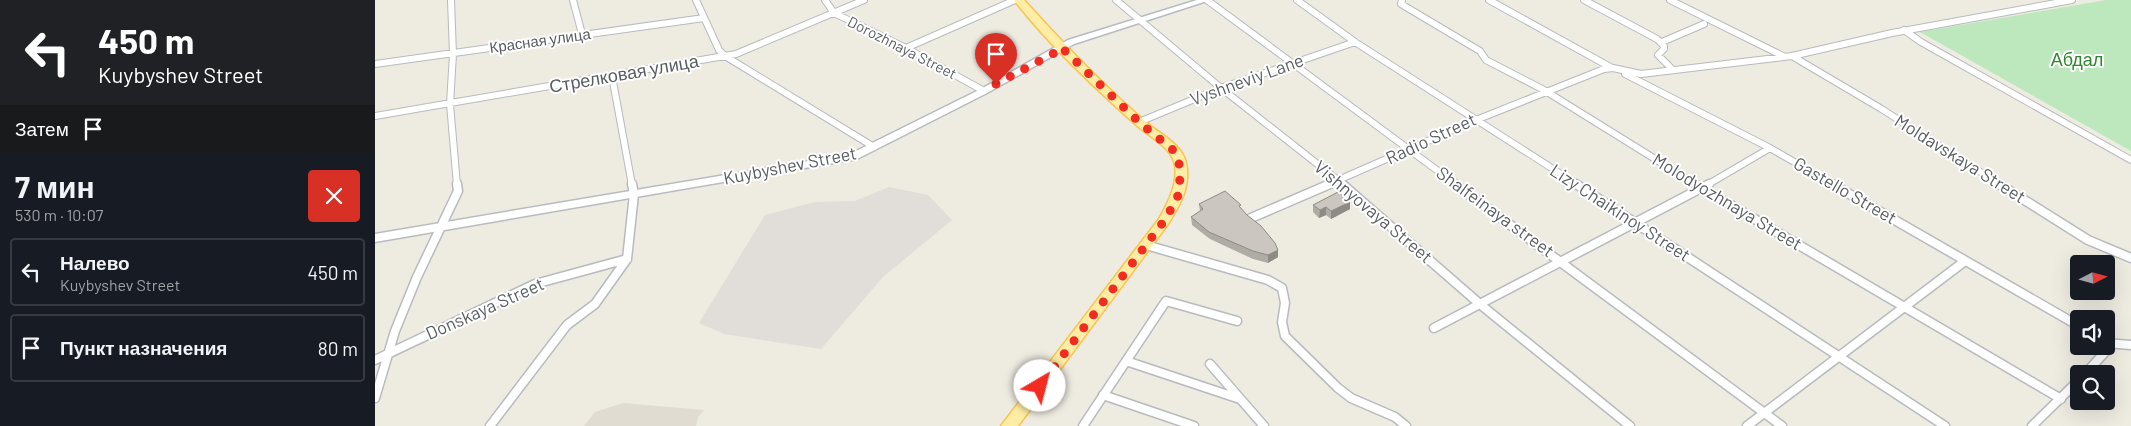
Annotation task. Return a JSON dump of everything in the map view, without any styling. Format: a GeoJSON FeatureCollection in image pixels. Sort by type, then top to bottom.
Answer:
{"type":"FeatureCollection","features":[{"type":"Feature","properties":{"kind":"main road"},"geometry":{"type":"LineString","coordinates":[[1009,426],[1146,245],[1177,199],[1181,174],[1179,162],[1173,150],[1139,122],[1061,47],[1017,0]]}},
{"type":"Feature","properties":{"kind":"main road","name":"Kuybyshev Street"},"geometry":{"type":"LineString","coordinates":[[375,238],[853,157],[1058,51],[1061,47],[1206,0]]}},
{"type":"Feature","properties":{"kind":"street"},"geometry":{"type":"LineString","coordinates":[[375,398],[398,322],[458,191],[450,104],[453,54],[451,0]]}},
{"type":"Feature","properties":{"kind":"street"},"geometry":{"type":"LineString","coordinates":[[573,0],[582,34]]}},
{"type":"Feature","properties":{"kind":"street"},"geometry":{"type":"LineString","coordinates":[[696,0],[719,50],[725,56],[874,147]]}},
{"type":"Feature","properties":{"kind":"street","name":"Dorozhnaya Street"},"geometry":{"type":"LineString","coordinates":[[825,0],[834,12],[984,90]]}},
{"type":"Feature","properties":{"kind":"street","name":"Стрелковая улица"},"geometry":{"type":"LineString","coordinates":[[375,116],[736,54],[864,0]]}},
{"type":"Feature","properties":{"kind":"street"},"geometry":{"type":"LineString","coordinates":[[906,48],[1017,0]]}},
{"type":"Feature","properties":{"kind":"street","name":"Vishnyovaya Street"},"geometry":{"type":"LineString","coordinates":[[1116,0],[1221,88],[1339,181],[1481,305],[1630,426]]}},
{"type":"Feature","properties":{"kind":"street","name":"Shalfeinaya street"},"geometry":{"type":"LineString","coordinates":[[1206,0],[1294,63],[1782,426]]}},
{"type":"Feature","properties":{"kind":"street","name":"Lizy Chaikinoy Street"},"geometry":{"type":"LineString","coordinates":[[1297,0],[1355,42],[1476,118],[1945,426]]}},
{"type":"Feature","properties":{"kind":"street","name":"Molodyozhnaya Street"},"geometry":{"type":"LineString","coordinates":[[1402,0],[1401,4],[1479,51],[1486,60],[1544,90],[1702,188],[2061,399]]}},
{"type":"Feature","properties":{"kind":"street"},"geometry":{"type":"LineString","coordinates":[[1489,0],[1610,67],[1641,74],[1788,56],[1904,30],[2072,0]]}},
{"type":"Feature","properties":{"kind":"street"},"geometry":{"type":"LineString","coordinates":[[1584,0],[1661,42],[1664,49],[1658,55],[1673,70]]}},
{"type":"Feature","properties":{"kind":"street","name":"Moldavskaya Street"},"geometry":{"type":"LineString","coordinates":[[1670,0],[1788,56],[1880,108],[2088,240],[2131,258]]}},
{"type":"Feature","properties":{"kind":"street","name":"Красная улица"},"geometry":{"type":"LineString","coordinates":[[375,64],[704,18]]}},
{"type":"Feature","properties":{"kind":"street"},"geometry":{"type":"LineString","coordinates":[[1661,42],[1704,24]]}},
{"type":"Feature","properties":{"kind":"street"},"geometry":{"type":"LineString","coordinates":[[1904,30],[1921,42],[2131,160]]}},
{"type":"Feature","properties":{"kind":"street","name":"Vyshneviy Lane"},"geometry":{"type":"LineString","coordinates":[[1139,122],[1221,88],[1355,42]]}},
{"type":"Feature","properties":{"kind":"street","name":"Radio Street"},"geometry":{"type":"LineString","coordinates":[[1251,218],[1410,150],[1476,118],[1544,90],[1610,67]]}},
{"type":"Feature","properties":{"kind":"street","name":"Gastello Street"},"geometry":{"type":"LineString","coordinates":[[1610,67],[1770,148],[2070,321]]}},
{"type":"Feature","properties":{"kind":"street"},"geometry":{"type":"LineString","coordinates":[[490,426],[567,325],[595,304],[627,259],[634,194],[612,76]]}},
{"type":"Feature","properties":{"kind":"street"},"geometry":{"type":"LineString","coordinates":[[1435,328],[1563,262],[1633,222],[1702,188],[1770,148]]}},
{"type":"Feature","properties":{"kind":"street"},"geometry":{"type":"LineString","coordinates":[[1146,245],[1268,280],[1282,288],[1285,303],[1282,322],[1285,336],[1338,388],[1351,398],[1395,416],[1406,426]]}},
{"type":"Feature","properties":{"kind":"street","name":"Donskaya Street"},"geometry":{"type":"LineString","coordinates":[[375,360],[535,284],[627,259]]}},
{"type":"Feature","properties":{"kind":"street"},"geometry":{"type":"LineString","coordinates":[[1747,426],[1965,261]]}},
{"type":"Feature","properties":{"kind":"street"},"geometry":{"type":"LineString","coordinates":[[1083,426],[1166,301],[1237,320]]}},
{"type":"Feature","properties":{"kind":"street"},"geometry":{"type":"LineString","coordinates":[[2115,344],[2131,345]]}},
{"type":"Feature","properties":{"kind":"street"},"geometry":{"type":"LineString","coordinates":[[2093,365],[2102,355]]}},
{"type":"Feature","properties":{"kind":"street"},"geometry":{"type":"LineString","coordinates":[[1126,361],[1240,399]]}},
{"type":"Feature","properties":{"kind":"street"},"geometry":{"type":"LineString","coordinates":[[1210,364],[1264,426]]}},
{"type":"Feature","properties":{"kind":"street"},"geometry":{"type":"LineString","coordinates":[[2032,426],[2070,390]]}},
{"type":"Feature","properties":{"kind":"street"},"geometry":{"type":"LineString","coordinates":[[1103,395],[1194,426]]}},
{"type":"Feature","properties":{"kind":"shaded area"},"geometry":{"type":"Polygon","coordinates":[[[889,187],[928,195],[952,220],[883,277],[821,349],[724,334],[699,323],[765,215],[815,202],[855,201],[889,187]]]}},
{"type":"Feature","properties":{"kind":"shaded area"},"geometry":{"type":"Polygon","coordinates":[[[623,403],[704,410],[698,417],[696,426],[584,426],[595,412],[623,403]]]}},
{"type":"Feature","properties":{"kind":"green space","name":"Абдал"},"geometry":{"type":"Polygon","coordinates":[[[2106,0],[2131,0],[2131,151],[1920,32],[2106,0]]]}},
{"type":"Feature","properties":{"kind":"building"},"geometry":{"type":"Polygon","coordinates":[[[1225,191],[1241,205],[1239,206],[1247,215],[1261,226],[1275,243],[1278,250],[1268,255],[1253,251],[1209,232],[1191,217],[1203,209],[1199,204],[1225,191]]]}},
{"type":"Feature","properties":{"kind":"building"},"geometry":{"type":"Polygon","coordinates":[[[1338,192],[1350,202],[1331,211],[1326,207],[1320,210],[1313,205],[1338,192]]]}},
{"type":"Feature","properties":{"kind":"route"},"geometry":{"type":"LineString","coordinates":[[996,84],[1058,51],[1061,47],[1139,122],[1173,150],[1179,162],[1181,174],[1177,199],[1164,221],[1040,386]]}}]}
